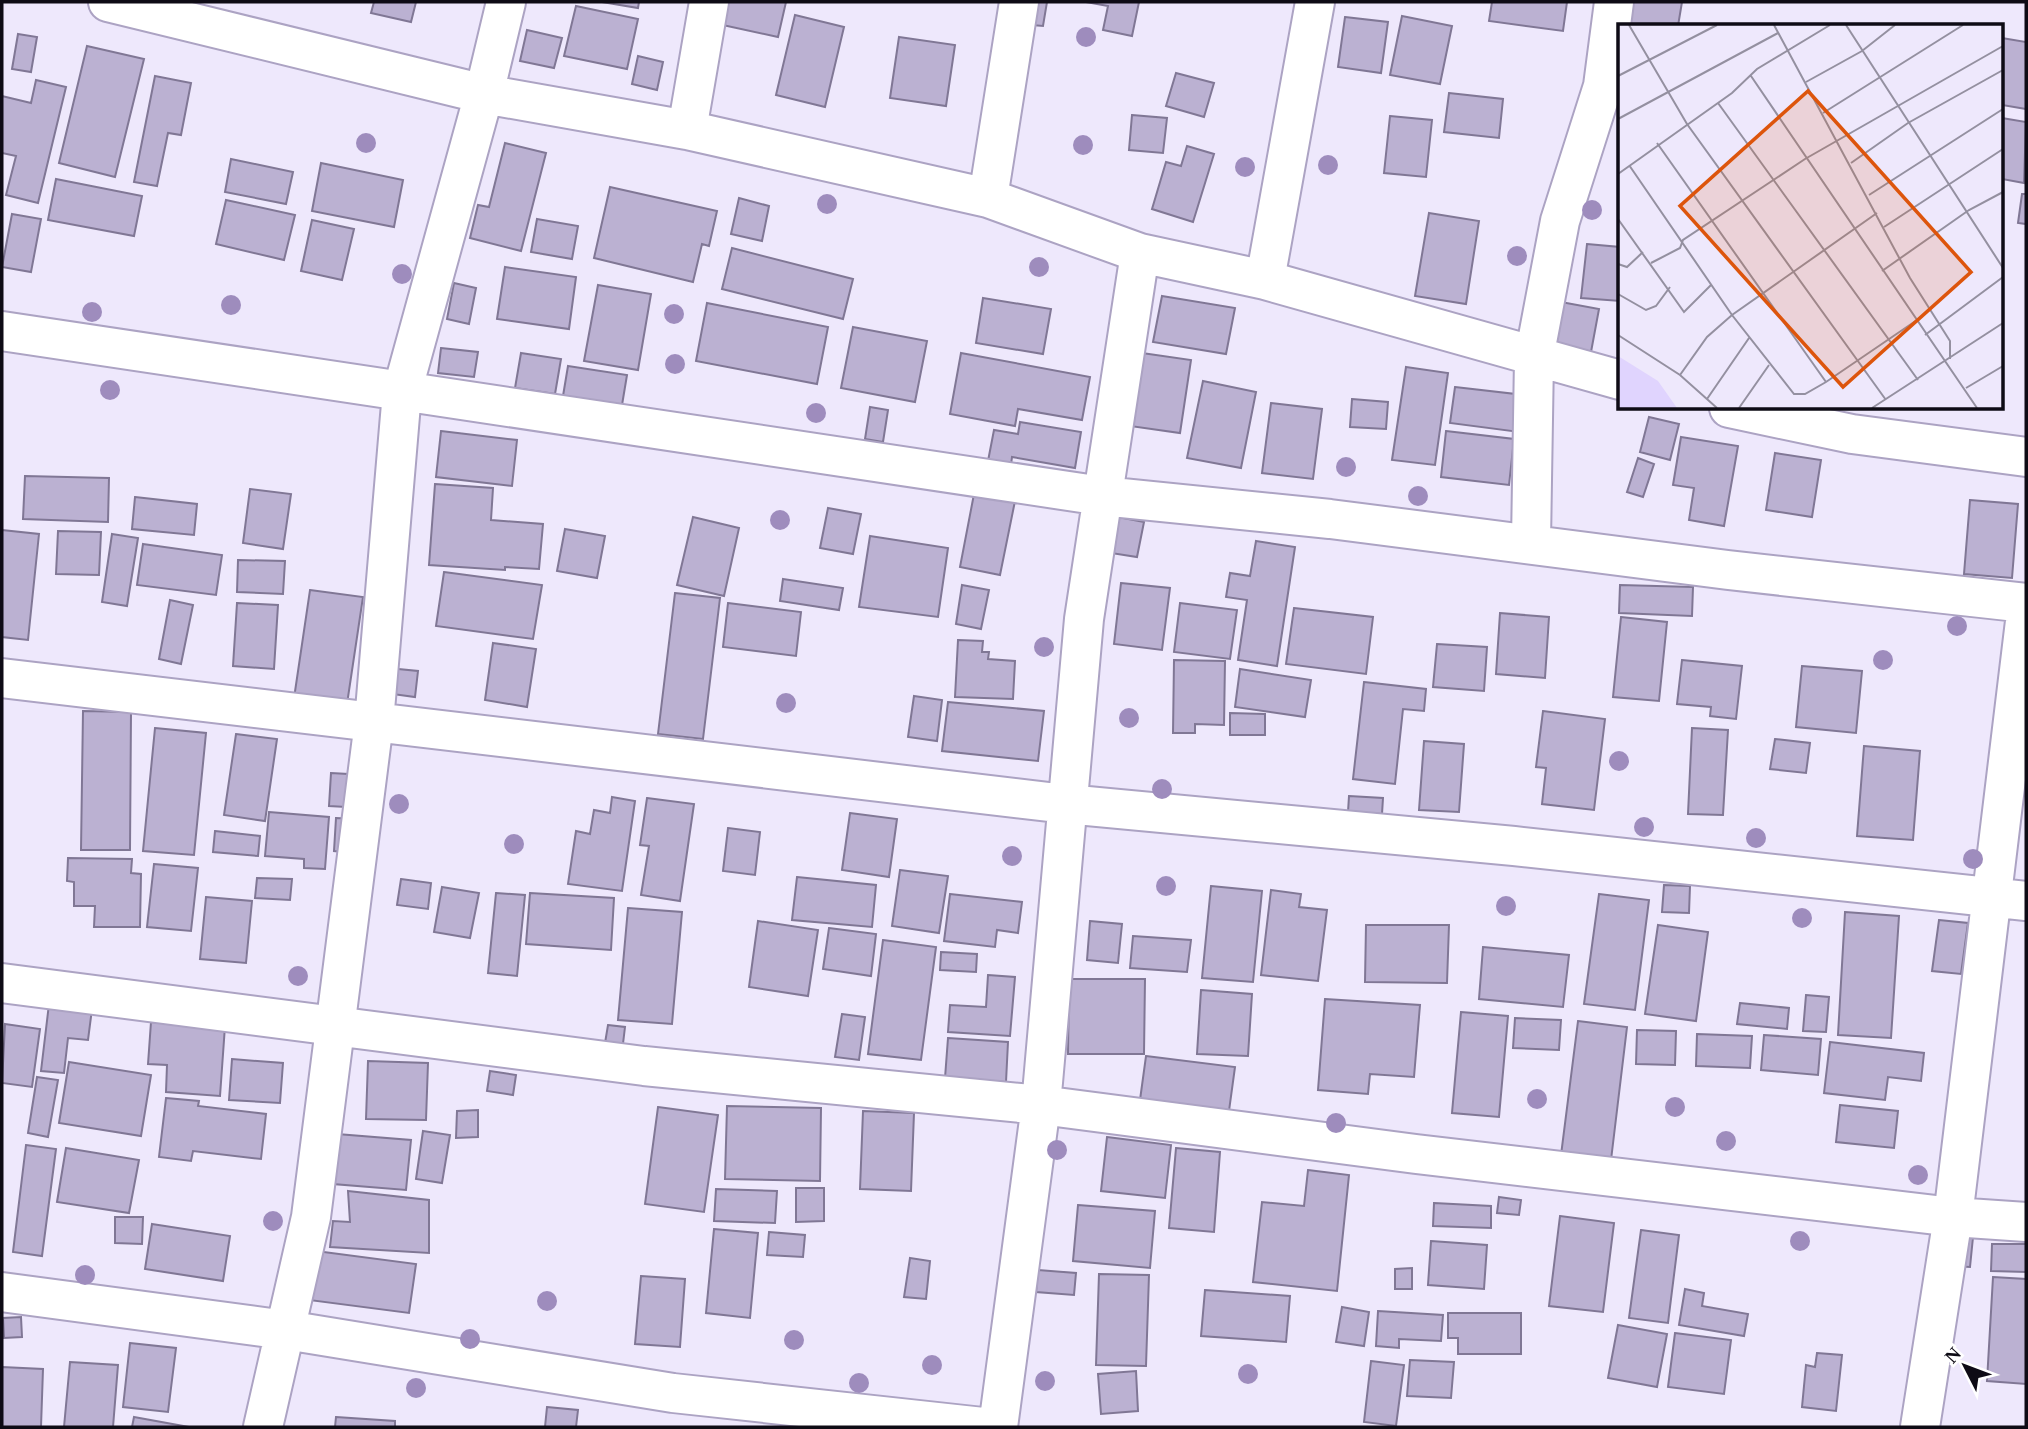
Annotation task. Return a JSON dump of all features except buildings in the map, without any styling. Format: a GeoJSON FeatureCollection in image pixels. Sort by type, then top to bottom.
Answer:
{"type":"FeatureCollection","features":[{"type":"Feature","properties":{"kind":"street"},"geometry":{"type":"LineString","coordinates":[[108,2],[219,15],[484,94],[687,130],[988,198],[1140,253],[1265,280],[1534,358],[1618,379]]}},
{"type":"Feature","properties":{"kind":"street"},"geometry":{"type":"LineString","coordinates":[[263,1427],[311,1217],[337,1025],[374,722],[402,392],[484,94],[506,2]]}},
{"type":"Feature","properties":{"kind":"street"},"geometry":{"type":"LineString","coordinates":[[687,130],[709,2]]}},
{"type":"Feature","properties":{"kind":"street"},"geometry":{"type":"LineString","coordinates":[[988,198],[1019,2]]}},
{"type":"Feature","properties":{"kind":"street"},"geometry":{"type":"LineString","coordinates":[[1265,280],[1315,2]]}},
{"type":"Feature","properties":{"kind":"street"},"geometry":{"type":"LineString","coordinates":[[1531,542],[1534,358],[1560,221],[1603,86],[1614,2]]}},
{"type":"Feature","properties":{"kind":"street"},"geometry":{"type":"LineString","coordinates":[[998,1427],[1041,1105],[1084,619],[1140,253]]}},
{"type":"Feature","properties":{"kind":"street"},"geometry":{"type":"LineString","coordinates":[[2,331],[1102,496],[1531,542],[1728,570],[2026,603]]}},
{"type":"Feature","properties":{"kind":"street"},"geometry":{"type":"LineString","coordinates":[[1738,410],[1852,434],[2026,457]]}},
{"type":"Feature","properties":{"kind":"street"},"geometry":{"type":"LineString","coordinates":[[1920,1427],[2008,900],[2026,613]]}},
{"type":"Feature","properties":{"kind":"street"},"geometry":{"type":"LineString","coordinates":[[2,678],[1066,804],[1501,845],[2008,900]]}},
{"type":"Feature","properties":{"kind":"street"},"geometry":{"type":"LineString","coordinates":[[2,983],[644,1066],[1041,1105],[1430,1156],[1953,1217],[2026,1222]]}},
{"type":"Feature","properties":{"kind":"street"},"geometry":{"type":"LineString","coordinates":[[2,1292],[286,1330],[673,1393],[983,1427]]}}]}
